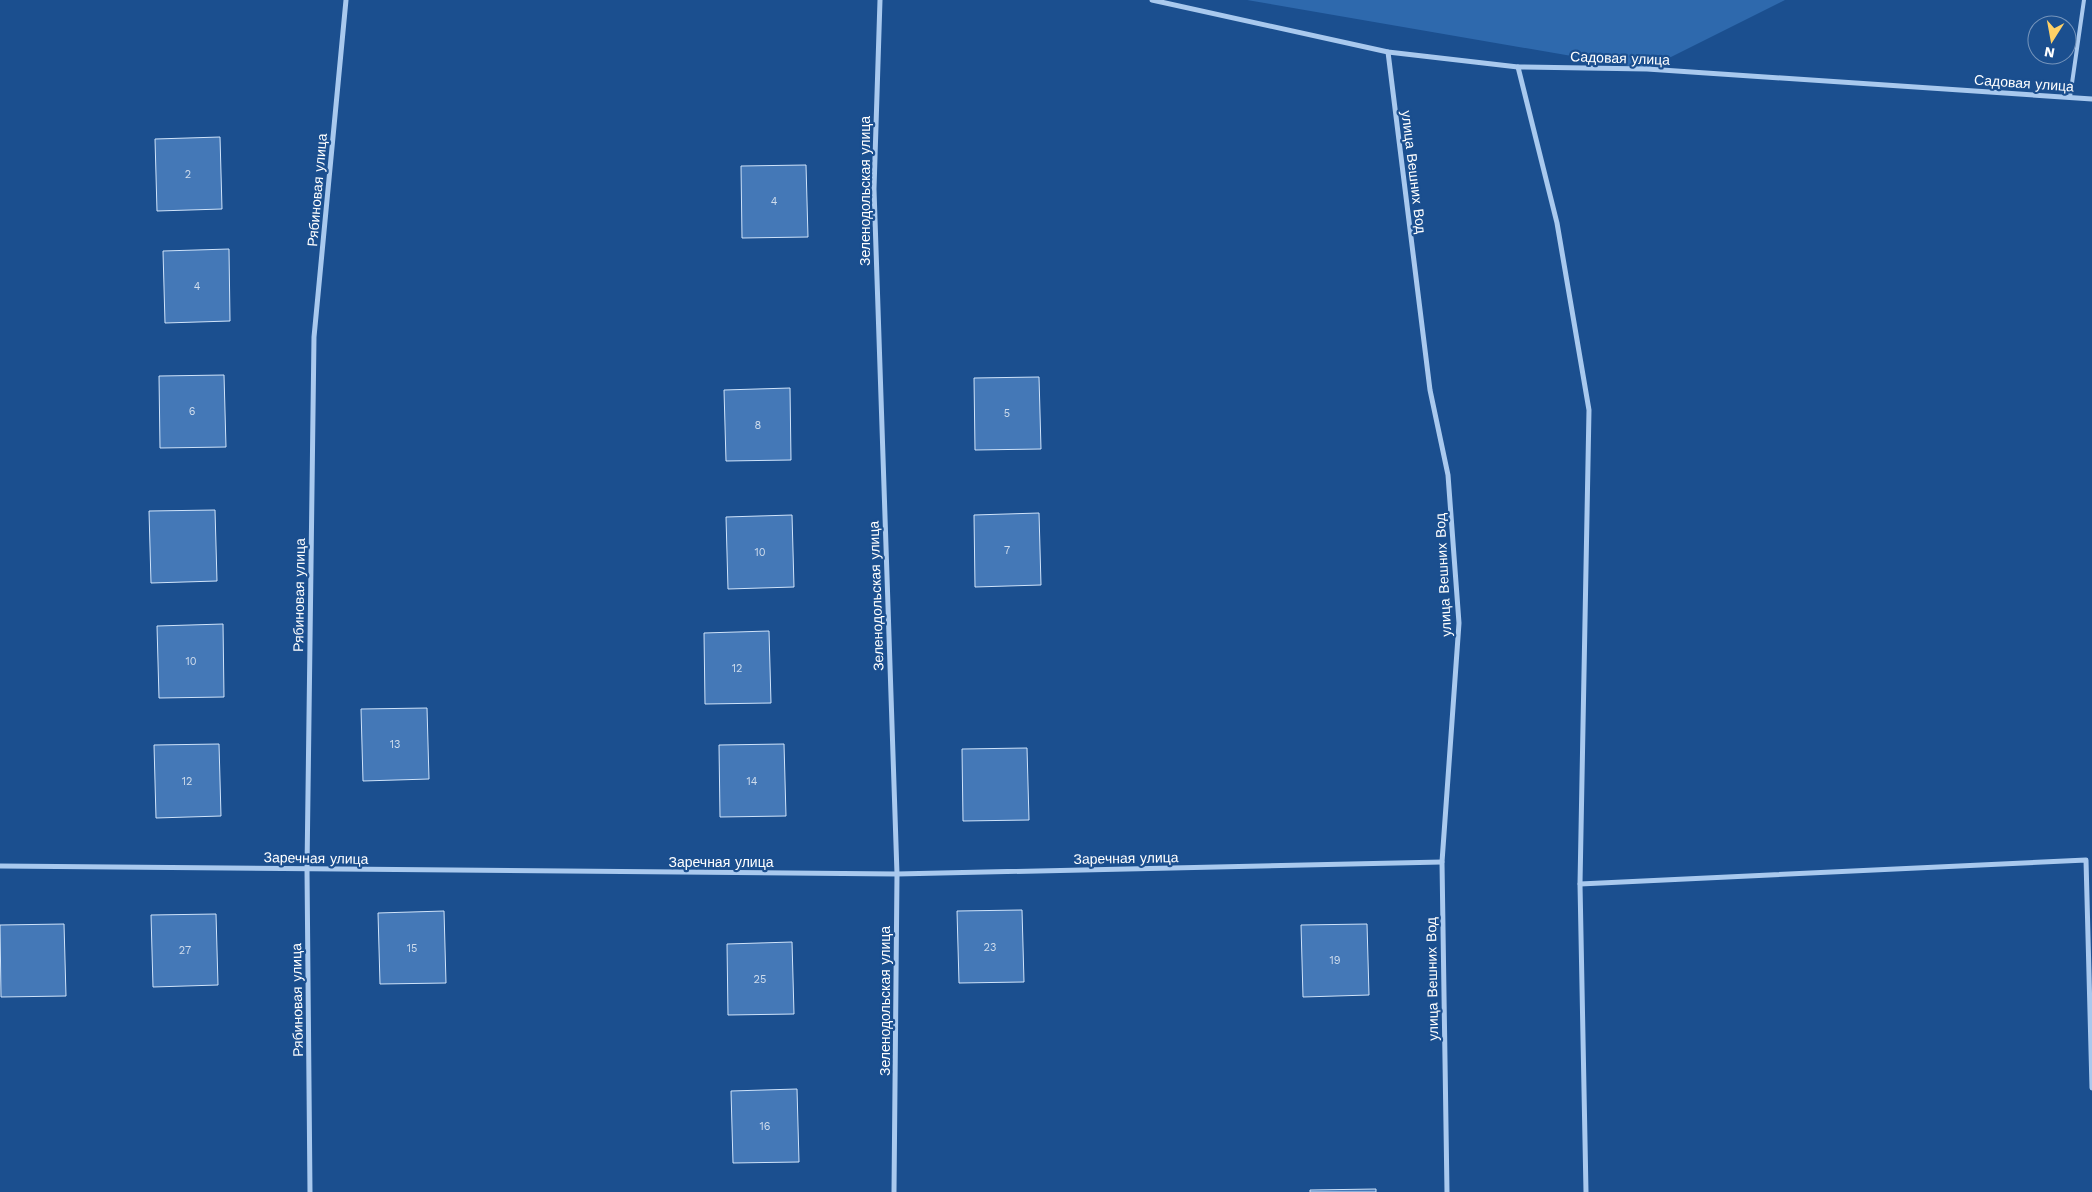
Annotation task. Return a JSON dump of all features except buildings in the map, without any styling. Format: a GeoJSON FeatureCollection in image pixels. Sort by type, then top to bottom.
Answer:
{"type":"FeatureCollection","features":[{"type":"Feature","properties":{"kind":"street","name":"Рябиновая улица"},"geometry":{"type":"LineString","coordinates":[[310,1192],[307,869],[314,337],[346,0]]}},
{"type":"Feature","properties":{"kind":"street","name":"Зеленодольская улица"},"geometry":{"type":"LineString","coordinates":[[880,0],[874,189],[897,874],[894,1192]]}},
{"type":"Feature","properties":{"kind":"street","name":"Садовая улица"},"geometry":{"type":"LineString","coordinates":[[1152,0],[1388,52],[1518,67],[1647,69],[2092,99]]}},
{"type":"Feature","properties":{"kind":"street","name":"улица Вешних Вод"},"geometry":{"type":"LineString","coordinates":[[1388,52],[1430,390],[1448,475],[1459,623],[1442,862],[1447,1192]]}},
{"type":"Feature","properties":{"kind":"street"},"geometry":{"type":"LineString","coordinates":[[1518,67],[1557,223],[1589,410],[1580,884],[1586,1192]]}},
{"type":"Feature","properties":{"kind":"street"},"geometry":{"type":"LineString","coordinates":[[1580,884],[2086,860],[2092,1088]]}},
{"type":"Feature","properties":{"kind":"street","name":"Заречная улица"},"geometry":{"type":"LineString","coordinates":[[0,866],[897,874],[1442,862]]}},
{"type":"Feature","properties":{"kind":"lane"},"geometry":{"type":"LineString","coordinates":[[2070,97],[2084,0]]}},
{"type":"Feature","properties":{"kind":"shaded area"},"geometry":{"type":"Polygon","coordinates":[[[1247,0],[1785,0],[1647,69],[1247,0]]]}}]}
